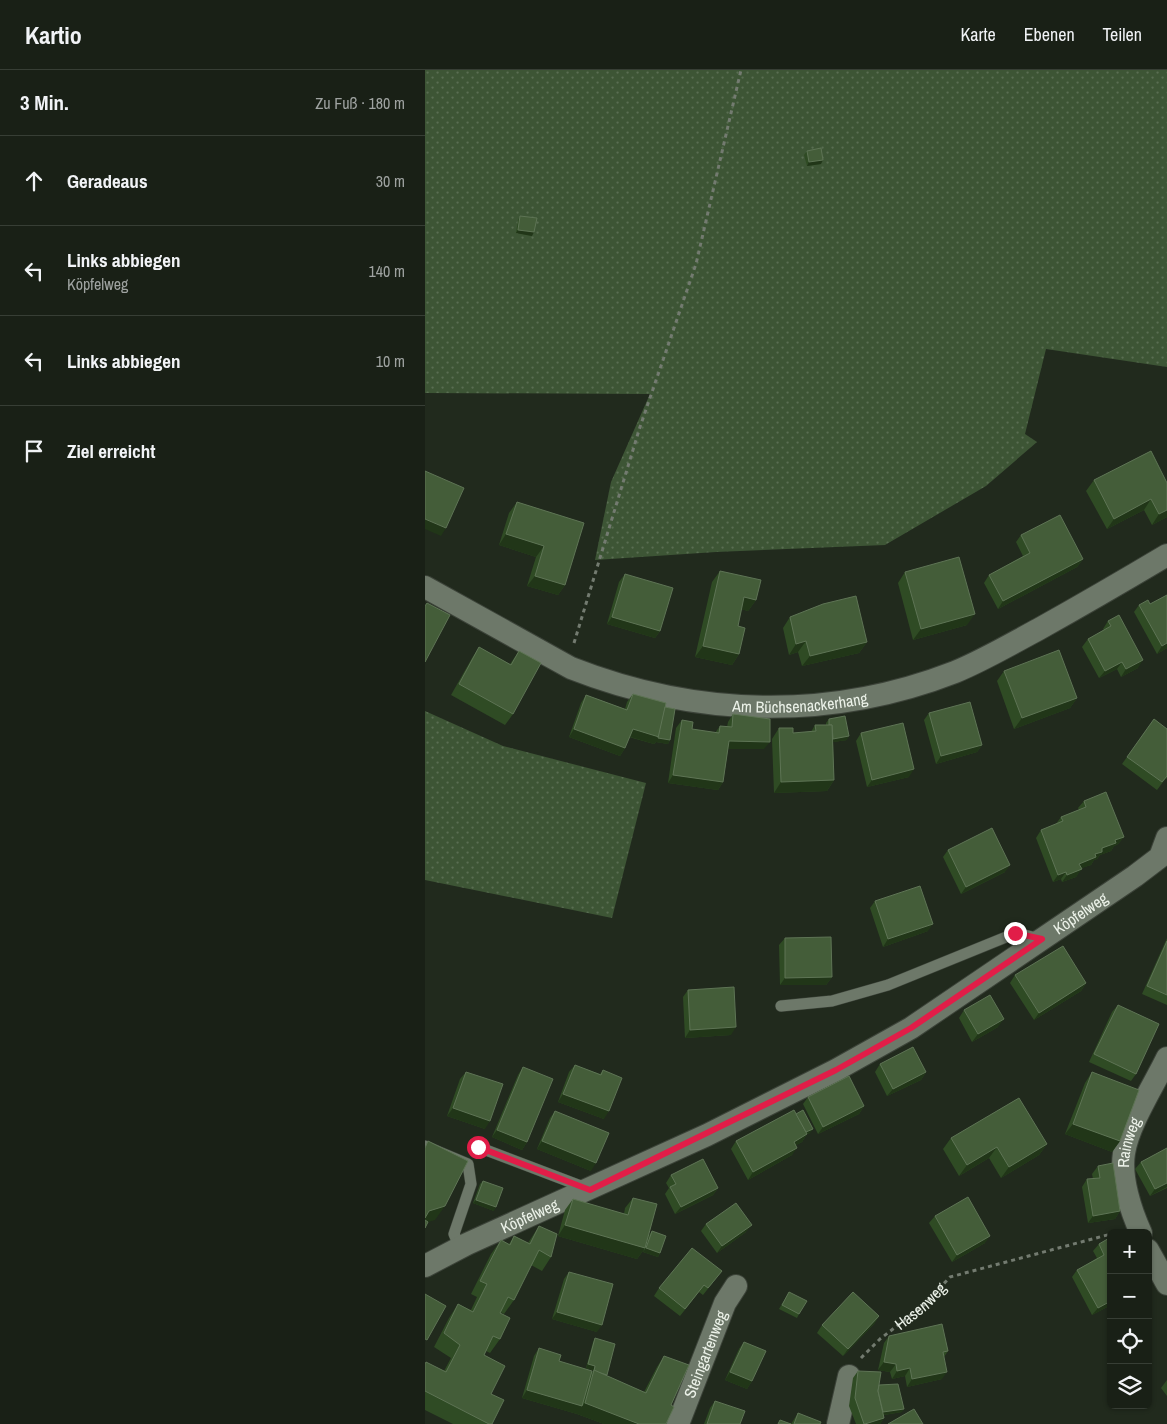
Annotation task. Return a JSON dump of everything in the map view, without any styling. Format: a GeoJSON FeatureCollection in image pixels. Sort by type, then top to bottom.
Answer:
{"type":"FeatureCollection","features":[{"type":"Feature","properties":{"kind":"street","name":"Am Büchsenackerhang"},"geometry":{"type":"LineString","coordinates":[[425,587],[571,668],[595,677],[701,702],[742,707],[789,708],[894,692],[956,671],[990,656],[1167,555]]}},
{"type":"Feature","properties":{"kind":"street","name":"Köpfelweg"},"geometry":{"type":"LineString","coordinates":[[425,1266],[460,1248],[590,1190],[836,1070],[911,1028],[1165,853]]}},
{"type":"Feature","properties":{"kind":"street","name":"Rainweg"},"geometry":{"type":"LineString","coordinates":[[1140,1229],[1128,1196],[1124,1154],[1133,1127],[1167,1058]]}},
{"type":"Feature","properties":{"kind":"street"},"geometry":{"type":"LineString","coordinates":[[1152,1257],[1167,1284]]}},
{"type":"Feature","properties":{"kind":"street","name":"Steingartenweg"},"geometry":{"type":"LineString","coordinates":[[678,1424],[725,1303],[736,1286]]}},
{"type":"Feature","properties":{"kind":"street"},"geometry":{"type":"LineString","coordinates":[[838,1424],[849,1376]]}},
{"type":"Feature","properties":{"kind":"lane"},"geometry":{"type":"LineString","coordinates":[[781,1006],[832,1002],[888,985],[1015,933],[1042,939]]}},
{"type":"Feature","properties":{"kind":"lane"},"geometry":{"type":"LineString","coordinates":[[425,1146],[467,1164],[471,1184],[454,1234],[460,1248]]}},
{"type":"Feature","properties":{"kind":"lane"},"geometry":{"type":"LineString","coordinates":[[478,1147],[590,1190]]}},
{"type":"Feature","properties":{"kind":"path"},"geometry":{"type":"LineString","coordinates":[[574,644],[640,427],[696,264],[741,70]]}},
{"type":"Feature","properties":{"kind":"path","name":"Hasenweg"},"geometry":{"type":"LineString","coordinates":[[849,1376],[854,1367],[874,1345],[925,1305],[950,1277],[1107,1235]]}},
{"type":"Feature","properties":{"kind":"green space"},"geometry":{"type":"Polygon","coordinates":[[[425,70],[1167,70],[1167,367],[1046,349],[1025,434],[1037,442],[986,486],[885,545],[716,552],[595,560],[611,482],[650,394],[425,393],[425,70]]]}},
{"type":"Feature","properties":{"kind":"green space"},"geometry":{"type":"Polygon","coordinates":[[[425,711],[503,746],[646,783],[612,918],[425,880],[425,711]]]}},
{"type":"Feature","properties":{"kind":"building"},"geometry":{"type":"Polygon","coordinates":[[[821,148],[823,160],[809,162],[807,151],[821,148]]]}},
{"type":"Feature","properties":{"kind":"building"},"geometry":{"type":"Polygon","coordinates":[[[520,216],[537,218],[534,232],[518,230],[520,216]]]}},
{"type":"Feature","properties":{"kind":"building"},"geometry":{"type":"Polygon","coordinates":[[[1151,451],[1167,483],[1167,510],[1159,514],[1151,499],[1114,519],[1094,480],[1151,451]]]}},
{"type":"Feature","properties":{"kind":"building"},"geometry":{"type":"Polygon","coordinates":[[[425,471],[464,488],[446,528],[425,519],[425,471]]]}},
{"type":"Feature","properties":{"kind":"building"},"geometry":{"type":"Polygon","coordinates":[[[517,502],[584,523],[565,585],[535,576],[544,546],[506,534],[517,502]]]}},
{"type":"Feature","properties":{"kind":"building"},"geometry":{"type":"Polygon","coordinates":[[[1060,515],[1083,559],[1003,601],[989,575],[1030,553],[1021,535],[1060,515]]]}},
{"type":"Feature","properties":{"kind":"building"},"geometry":{"type":"Polygon","coordinates":[[[959,557],[975,614],[921,629],[905,572],[959,557]]]}},
{"type":"Feature","properties":{"kind":"building"},"geometry":{"type":"Polygon","coordinates":[[[720,571],[761,580],[756,600],[744,597],[738,626],[745,628],[739,654],[703,646],[720,571]]]}},
{"type":"Feature","properties":{"kind":"building"},"geometry":{"type":"Polygon","coordinates":[[[625,574],[673,588],[660,631],[612,617],[625,574]]]}},
{"type":"Feature","properties":{"kind":"building"},"geometry":{"type":"Polygon","coordinates":[[[1167,595],[1167,643],[1162,646],[1139,605],[1148,600],[1150,604],[1167,595]]]}},
{"type":"Feature","properties":{"kind":"building"},"geometry":{"type":"Polygon","coordinates":[[[856,596],[867,642],[810,656],[806,641],[796,644],[790,617],[823,604],[856,596]]]}},
{"type":"Feature","properties":{"kind":"building"},"geometry":{"type":"Polygon","coordinates":[[[427,603],[450,615],[425,662],[425,606],[427,603]]]}},
{"type":"Feature","properties":{"kind":"building"},"geometry":{"type":"Polygon","coordinates":[[[1119,615],[1143,660],[1126,669],[1122,662],[1105,671],[1088,639],[1111,626],[1108,621],[1119,615]]]}},
{"type":"Feature","properties":{"kind":"building"},"geometry":{"type":"Polygon","coordinates":[[[479,647],[511,665],[519,651],[541,663],[513,714],[459,684],[479,647]]]}},
{"type":"Feature","properties":{"kind":"building"},"geometry":{"type":"Polygon","coordinates":[[[1059,650],[1077,698],[1022,718],[1004,671],[1059,650]]]}},
{"type":"Feature","properties":{"kind":"building"},"geometry":{"type":"Polygon","coordinates":[[[633,694],[666,703],[659,737],[633,729],[625,748],[574,729],[586,695],[627,710],[633,694]]]}},
{"type":"Feature","properties":{"kind":"building"},"geometry":{"type":"Polygon","coordinates":[[[970,702],[982,745],[941,756],[929,713],[970,702]]]}},
{"type":"Feature","properties":{"kind":"building"},"geometry":{"type":"Polygon","coordinates":[[[665,707],[675,709],[670,740],[658,738],[665,707]]]}},
{"type":"Feature","properties":{"kind":"building"},"geometry":{"type":"Polygon","coordinates":[[[733,714],[770,719],[770,742],[729,741],[723,782],[673,775],[682,720],[693,722],[692,729],[719,733],[720,726],[732,727],[733,714]]]}},
{"type":"Feature","properties":{"kind":"building"},"geometry":{"type":"Polygon","coordinates":[[[845,716],[849,736],[833,739],[832,725],[829,725],[829,719],[845,716]]]}},
{"type":"Feature","properties":{"kind":"building"},"geometry":{"type":"Polygon","coordinates":[[[1154,719],[1167,729],[1167,776],[1162,782],[1127,757],[1154,719]]]}},
{"type":"Feature","properties":{"kind":"building"},"geometry":{"type":"Polygon","coordinates":[[[903,723],[914,769],[872,780],[861,733],[903,723]]]}},
{"type":"Feature","properties":{"kind":"building"},"geometry":{"type":"Polygon","coordinates":[[[815,725],[832,725],[834,780],[781,782],[779,728],[793,728],[793,733],[816,731],[815,725]]]}},
{"type":"Feature","properties":{"kind":"building"},"geometry":{"type":"Polygon","coordinates":[[[1106,792],[1124,837],[1115,840],[1116,843],[1102,848],[1102,852],[1095,854],[1096,857],[1079,864],[1082,869],[1067,875],[1066,872],[1058,875],[1041,830],[1063,821],[1061,817],[1086,807],[1084,801],[1106,792]]]}},
{"type":"Feature","properties":{"kind":"building"},"geometry":{"type":"Polygon","coordinates":[[[992,828],[1010,865],[966,887],[948,850],[992,828]]]}},
{"type":"Feature","properties":{"kind":"building"},"geometry":{"type":"Polygon","coordinates":[[[920,886],[933,924],[888,939],[875,901],[920,886]]]}},
{"type":"Feature","properties":{"kind":"building"},"geometry":{"type":"Polygon","coordinates":[[[831,937],[832,977],[785,978],[785,938],[831,937]]]}},
{"type":"Feature","properties":{"kind":"building"},"geometry":{"type":"Polygon","coordinates":[[[1167,941],[1167,995],[1147,986],[1167,941]]]}},
{"type":"Feature","properties":{"kind":"building"},"geometry":{"type":"Polygon","coordinates":[[[1063,946],[1086,983],[1039,1013],[1015,975],[1063,946]]]}},
{"type":"Feature","properties":{"kind":"building"},"geometry":{"type":"Polygon","coordinates":[[[734,987],[736,1027],[690,1030],[688,990],[734,987]]]}},
{"type":"Feature","properties":{"kind":"building"},"geometry":{"type":"Polygon","coordinates":[[[990,995],[1004,1019],[978,1034],[964,1010],[990,995]]]}},
{"type":"Feature","properties":{"kind":"building"},"geometry":{"type":"Polygon","coordinates":[[[1118,1005],[1159,1024],[1136,1074],[1094,1054],[1118,1005]]]}},
{"type":"Feature","properties":{"kind":"building"},"geometry":{"type":"Polygon","coordinates":[[[913,1047],[926,1072],[893,1089],[880,1064],[913,1047]]]}},
{"type":"Feature","properties":{"kind":"building"},"geometry":{"type":"Polygon","coordinates":[[[575,1065],[601,1075],[603,1070],[622,1078],[609,1111],[563,1094],[575,1065]]]}},
{"type":"Feature","properties":{"kind":"building"},"geometry":{"type":"Polygon","coordinates":[[[523,1067],[553,1079],[527,1142],[497,1130],[523,1067]]]}},
{"type":"Feature","properties":{"kind":"building"},"geometry":{"type":"Polygon","coordinates":[[[466,1072],[503,1084],[490,1121],[453,1108],[466,1072]]]}},
{"type":"Feature","properties":{"kind":"building"},"geometry":{"type":"Polygon","coordinates":[[[1092,1072],[1139,1090],[1120,1141],[1073,1124],[1092,1072]]]}},
{"type":"Feature","properties":{"kind":"building"},"geometry":{"type":"Polygon","coordinates":[[[849,1076],[864,1106],[823,1127],[808,1097],[849,1076]]]}},
{"type":"Feature","properties":{"kind":"building"},"geometry":{"type":"Polygon","coordinates":[[[1019,1098],[1047,1144],[1009,1167],[997,1147],[967,1165],[951,1138],[1019,1098]]]}},
{"type":"Feature","properties":{"kind":"building"},"geometry":{"type":"Polygon","coordinates":[[[794,1110],[807,1134],[794,1142],[797,1148],[753,1172],[736,1141],[794,1110]]]}},
{"type":"Feature","properties":{"kind":"building"},"geometry":{"type":"Polygon","coordinates":[[[803,1110],[813,1129],[806,1132],[796,1114],[803,1110]]]}},
{"type":"Feature","properties":{"kind":"building"},"geometry":{"type":"Polygon","coordinates":[[[555,1111],[609,1133],[596,1163],[542,1141],[555,1111]]]}},
{"type":"Feature","properties":{"kind":"building"},"geometry":{"type":"Polygon","coordinates":[[[428,1141],[468,1161],[445,1206],[429,1211],[425,1218],[425,1148],[428,1141]]]}},
{"type":"Feature","properties":{"kind":"building"},"geometry":{"type":"Polygon","coordinates":[[[1167,1148],[1167,1183],[1155,1189],[1141,1162],[1167,1148]]]}},
{"type":"Feature","properties":{"kind":"building"},"geometry":{"type":"Polygon","coordinates":[[[703,1159],[718,1188],[681,1207],[670,1187],[676,1184],[671,1175],[703,1159]]]}},
{"type":"Feature","properties":{"kind":"building"},"geometry":{"type":"Polygon","coordinates":[[[1113,1163],[1120,1211],[1093,1216],[1087,1179],[1100,1178],[1098,1166],[1113,1163]]]}},
{"type":"Feature","properties":{"kind":"building"},"geometry":{"type":"Polygon","coordinates":[[[483,1181],[503,1188],[496,1207],[476,1200],[483,1181]]]}},
{"type":"Feature","properties":{"kind":"building"},"geometry":{"type":"Polygon","coordinates":[[[968,1197],[990,1236],[957,1255],[935,1216],[968,1197]]]}},
{"type":"Feature","properties":{"kind":"building"},"geometry":{"type":"Polygon","coordinates":[[[633,1198],[657,1204],[645,1248],[565,1225],[573,1199],[628,1215],[633,1198]]]}},
{"type":"Feature","properties":{"kind":"building"},"geometry":{"type":"Polygon","coordinates":[[[736,1203],[752,1225],[722,1246],[706,1224],[736,1203]]]}},
{"type":"Feature","properties":{"kind":"building"},"geometry":{"type":"Polygon","coordinates":[[[539,1226],[557,1234],[551,1257],[539,1250],[514,1300],[508,1297],[500,1313],[510,1318],[500,1339],[493,1336],[484,1355],[505,1366],[491,1394],[504,1400],[492,1424],[489,1424],[425,1391],[425,1364],[426,1362],[446,1372],[460,1345],[444,1333],[458,1304],[473,1312],[487,1284],[480,1281],[501,1240],[510,1245],[514,1236],[530,1244],[539,1226]]]}},
{"type":"Feature","properties":{"kind":"building"},"geometry":{"type":"Polygon","coordinates":[[[652,1231],[666,1236],[660,1253],[646,1248],[652,1231]]]}},
{"type":"Feature","properties":{"kind":"building"},"geometry":{"type":"Polygon","coordinates":[[[1107,1239],[1107,1303],[1098,1308],[1077,1270],[1104,1255],[1099,1244],[1107,1239]]]}},
{"type":"Feature","properties":{"kind":"building"},"geometry":{"type":"Polygon","coordinates":[[[692,1248],[722,1271],[708,1288],[704,1285],[685,1309],[659,1288],[692,1248]]]}},
{"type":"Feature","properties":{"kind":"building"},"geometry":{"type":"Polygon","coordinates":[[[569,1272],[613,1284],[602,1325],[557,1312],[569,1272]]]}},
{"type":"Feature","properties":{"kind":"building"},"geometry":{"type":"Polygon","coordinates":[[[789,1292],[807,1301],[799,1314],[782,1305],[789,1292]]]}},
{"type":"Feature","properties":{"kind":"building"},"geometry":{"type":"Polygon","coordinates":[[[853,1292],[879,1316],[848,1349],[822,1325],[853,1292]]]}},
{"type":"Feature","properties":{"kind":"building"},"geometry":{"type":"Polygon","coordinates":[[[425,1294],[446,1306],[427,1340],[425,1339],[425,1294]]]}},
{"type":"Feature","properties":{"kind":"building"},"geometry":{"type":"Polygon","coordinates":[[[942,1324],[948,1351],[943,1352],[947,1372],[912,1379],[910,1368],[897,1371],[896,1364],[884,1362],[889,1336],[942,1324]]]}},
{"type":"Feature","properties":{"kind":"building"},"geometry":{"type":"Polygon","coordinates":[[[595,1338],[615,1344],[607,1375],[594,1371],[595,1366],[588,1364],[595,1338]]]}},
{"type":"Feature","properties":{"kind":"building"},"geometry":{"type":"Polygon","coordinates":[[[744,1342],[766,1351],[752,1381],[730,1372],[744,1342]]]}},
{"type":"Feature","properties":{"kind":"building"},"geometry":{"type":"Polygon","coordinates":[[[539,1348],[561,1355],[559,1361],[592,1371],[582,1406],[527,1390],[539,1348]]]}},
{"type":"Feature","properties":{"kind":"building"},"geometry":{"type":"Polygon","coordinates":[[[664,1356],[689,1365],[671,1405],[674,1407],[666,1424],[639,1424],[585,1403],[594,1370],[646,1393],[664,1356]]]}},
{"type":"Feature","properties":{"kind":"building"},"geometry":{"type":"Polygon","coordinates":[[[858,1371],[881,1372],[878,1391],[884,1418],[864,1424],[855,1398],[858,1371]]]}},
{"type":"Feature","properties":{"kind":"building"},"geometry":{"type":"Polygon","coordinates":[[[898,1384],[904,1409],[883,1412],[878,1391],[879,1385],[898,1384]]]}},
{"type":"Feature","properties":{"kind":"building"},"geometry":{"type":"Polygon","coordinates":[[[715,1401],[745,1411],[740,1424],[707,1424],[715,1401]]]}},
{"type":"Feature","properties":{"kind":"building"},"geometry":{"type":"Polygon","coordinates":[[[914,1409],[923,1424],[888,1424],[914,1409]]]}},
{"type":"Feature","properties":{"kind":"building"},"geometry":{"type":"Polygon","coordinates":[[[798,1413],[821,1422],[820,1424],[794,1424],[798,1413]]]}},
{"type":"Feature","properties":{"kind":"building"},"geometry":{"type":"Polygon","coordinates":[[[780,1420],[791,1424],[778,1424],[780,1420]]]}},
{"type":"Feature","properties":{"kind":"route"},"geometry":{"type":"LineString","coordinates":[[478,1147],[590,1190],[707,1135],[836,1070],[911,1028],[1042,939],[1015,933]]}}]}
